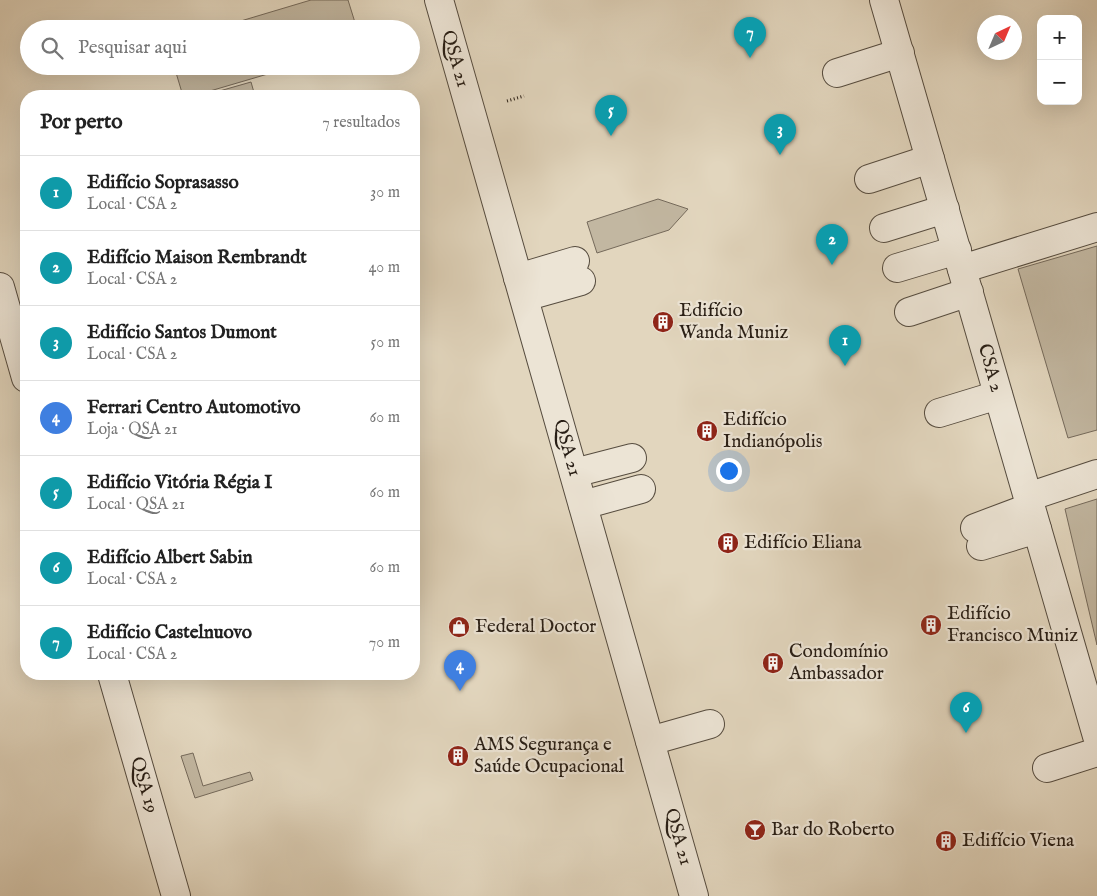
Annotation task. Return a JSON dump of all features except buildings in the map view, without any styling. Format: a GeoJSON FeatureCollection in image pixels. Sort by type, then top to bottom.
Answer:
{"type":"FeatureCollection","features":[{"type":"Feature","properties":{"kind":"street","name":"QSA 21"},"geometry":{"type":"LineString","coordinates":[[439,0],[694,896]]}},
{"type":"Feature","properties":{"kind":"street","name":"CSA 2"},"geometry":{"type":"LineString","coordinates":[[884,0],[1097,736]]}},
{"type":"Feature","properties":{"kind":"street"},"geometry":{"type":"LineString","coordinates":[[835,66],[898,47]]}},
{"type":"Feature","properties":{"kind":"street"},"geometry":{"type":"LineString","coordinates":[[869,179],[930,159]]}},
{"type":"Feature","properties":{"kind":"street"},"geometry":{"type":"LineString","coordinates":[[884,228],[945,209]]}},
{"type":"Feature","properties":{"kind":"street"},"geometry":{"type":"LineString","coordinates":[[897,268],[962,270],[1097,226]]}},
{"type":"Feature","properties":{"kind":"street"},"geometry":{"type":"LineString","coordinates":[[910,312],[962,270]]}},
{"type":"Feature","properties":{"kind":"street"},"geometry":{"type":"LineString","coordinates":[[521,287],[578,271]]}},
{"type":"Feature","properties":{"kind":"street"},"geometry":{"type":"LineString","coordinates":[[0,287],[20,357]]}},
{"type":"Feature","properties":{"kind":"street"},"geometry":{"type":"LineString","coordinates":[[939,414],[998,395]]}},
{"type":"Feature","properties":{"kind":"street"},"geometry":{"type":"LineString","coordinates":[[574,474],[632,458]]}},
{"type":"Feature","properties":{"kind":"street"},"geometry":{"type":"LineString","coordinates":[[978,537],[1032,511],[1097,474]]}},
{"type":"Feature","properties":{"kind":"street"},"geometry":{"type":"LineString","coordinates":[[583,505],[641,489]]}},
{"type":"Feature","properties":{"kind":"street","name":"QSA 19"},"geometry":{"type":"LineString","coordinates":[[114,680],[176,896]]}},
{"type":"Feature","properties":{"kind":"street"},"geometry":{"type":"LineString","coordinates":[[648,732],[707,715]]}},
{"type":"Feature","properties":{"kind":"street"},"geometry":{"type":"LineString","coordinates":[[1047,768],[1097,752]]}},
{"type":"Feature","properties":{"kind":"path"},"geometry":{"type":"LineString","coordinates":[[507,100],[524,96]]}},
{"type":"Feature","properties":{"kind":"shaded area"},"geometry":{"type":"Polygon","coordinates":[[[311,0],[348,0],[354,20],[244,20],[311,0]]]}},
{"type":"Feature","properties":{"kind":"shaded area"},"geometry":{"type":"Polygon","coordinates":[[[177,75],[264,75],[213,90],[181,90],[177,75]]]}},
{"type":"Feature","properties":{"kind":"shaded area"},"geometry":{"type":"Polygon","coordinates":[[[251,82],[253,90],[223,90],[251,82]]]}},
{"type":"Feature","properties":{"kind":"shaded area"},"geometry":{"type":"Polygon","coordinates":[[[658,199],[688,209],[669,230],[597,253],[587,222],[658,199]]]}},
{"type":"Feature","properties":{"kind":"shaded area"},"geometry":{"type":"Polygon","coordinates":[[[1097,246],[1097,430],[1068,438],[1018,269],[1097,246]]]}},
{"type":"Feature","properties":{"kind":"shaded area"},"geometry":{"type":"Polygon","coordinates":[[[1097,499],[1097,645],[1065,509],[1097,499]]]}},
{"type":"Feature","properties":{"kind":"shaded area"},"geometry":{"type":"Polygon","coordinates":[[[193,753],[203,786],[250,772],[253,780],[195,798],[181,756],[193,753]]]}},
{"type":"Feature","properties":{"kind":"place","name":"Edifício Castelnuovo"},"geometry":{"type":"Point","coordinates":[750,58]}},
{"type":"Feature","properties":{"kind":"place","name":"Edifício Vitória Régia I"},"geometry":{"type":"Point","coordinates":[611,136]}},
{"type":"Feature","properties":{"kind":"place","name":"Edifício Santos Dumont"},"geometry":{"type":"Point","coordinates":[780,155]}},
{"type":"Feature","properties":{"kind":"place","name":"Edifício Maison Rembrandt"},"geometry":{"type":"Point","coordinates":[832,265]}},
{"type":"Feature","properties":{"kind":"place","name":"Edifício Wanda Muniz"},"geometry":{"type":"Point","coordinates":[663,322]}},
{"type":"Feature","properties":{"kind":"place","name":"Edifício Soprasasso"},"geometry":{"type":"Point","coordinates":[845,366]}},
{"type":"Feature","properties":{"kind":"place","name":"Edifício Indianópolis"},"geometry":{"type":"Point","coordinates":[707,431]}},
{"type":"Feature","properties":{"kind":"place","name":"Edifício Eliana"},"geometry":{"type":"Point","coordinates":[728,543]}},
{"type":"Feature","properties":{"kind":"place","name":"Edifício Francisco Muniz"},"geometry":{"type":"Point","coordinates":[931,625]}},
{"type":"Feature","properties":{"kind":"place","name":"Federal Doctor"},"geometry":{"type":"Point","coordinates":[459,627]}},
{"type":"Feature","properties":{"kind":"place","name":"Condomínio Ambassador"},"geometry":{"type":"Point","coordinates":[773,663]}},
{"type":"Feature","properties":{"kind":"place","name":"Ferrari Centro Automotivo"},"geometry":{"type":"Point","coordinates":[460,691]}},
{"type":"Feature","properties":{"kind":"place","name":"Edifício Albert Sabin"},"geometry":{"type":"Point","coordinates":[966,733]}},
{"type":"Feature","properties":{"kind":"place","name":"AMS Segurança e Saúde Ocupacional"},"geometry":{"type":"Point","coordinates":[458,756]}},
{"type":"Feature","properties":{"kind":"place","name":"Bar do Roberto"},"geometry":{"type":"Point","coordinates":[755,830]}},
{"type":"Feature","properties":{"kind":"place","name":"Edifício Viena"},"geometry":{"type":"Point","coordinates":[946,841]}}]}
